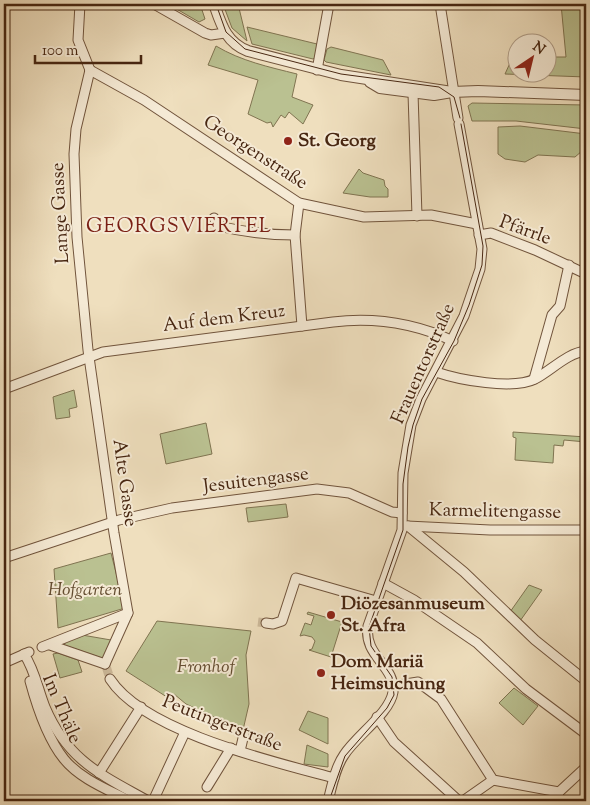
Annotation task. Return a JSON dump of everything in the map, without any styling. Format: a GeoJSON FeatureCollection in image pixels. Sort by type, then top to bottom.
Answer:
{"type":"FeatureCollection","features":[{"type":"Feature","properties":{"kind":"street"},"geometry":{"type":"LineString","coordinates":[[80,4],[78,40],[90,70]]}},
{"type":"Feature","properties":{"kind":"street"},"geometry":{"type":"LineString","coordinates":[[154,4],[206,33],[211,35],[225,33]]}},
{"type":"Feature","properties":{"kind":"street"},"geometry":{"type":"LineString","coordinates":[[214,4],[225,33],[244,50],[317,70],[452,92],[586,95]]}},
{"type":"Feature","properties":{"kind":"street"},"geometry":{"type":"LineString","coordinates":[[317,70],[329,4]]}},
{"type":"Feature","properties":{"kind":"street","name":"Frauentorstraße"},"geometry":{"type":"LineString","coordinates":[[393,686],[389,674],[371,650],[367,638],[368,626],[405,526],[402,513],[402,484],[409,435],[417,409],[452,340],[480,269],[482,252],[459,121],[452,92],[440,4]]}},
{"type":"Feature","properties":{"kind":"street","name":"Georgenstraße"},"geometry":{"type":"LineString","coordinates":[[90,70],[144,100],[299,203],[364,217],[431,216],[477,224]]}},
{"type":"Feature","properties":{"kind":"street","name":"Lange Gasse"},"geometry":{"type":"LineString","coordinates":[[89,357],[77,237],[74,154],[76,125],[90,70]]}},
{"type":"Feature","properties":{"kind":"street"},"geometry":{"type":"LineString","coordinates":[[368,79],[375,87],[413,93],[434,96],[452,92]]}},
{"type":"Feature","properties":{"kind":"street"},"geometry":{"type":"LineString","coordinates":[[413,93],[417,216]]}},
{"type":"Feature","properties":{"kind":"street"},"geometry":{"type":"LineString","coordinates":[[299,203],[295,236],[302,326]]}},
{"type":"Feature","properties":{"kind":"street"},"geometry":{"type":"LineString","coordinates":[[214,218],[218,226],[230,229],[251,233],[295,236]]}},
{"type":"Feature","properties":{"kind":"street","name":"Pfärrle"},"geometry":{"type":"LineString","coordinates":[[479,235],[490,233],[569,265],[586,274]]}},
{"type":"Feature","properties":{"kind":"street"},"geometry":{"type":"LineString","coordinates":[[534,379],[552,315],[560,306],[569,265]]}},
{"type":"Feature","properties":{"kind":"street","name":"Auf dem Kreuz"},"geometry":{"type":"LineString","coordinates":[[4,389],[103,352],[355,319],[380,321],[426,329],[452,340]]}},
{"type":"Feature","properties":{"kind":"street"},"geometry":{"type":"LineString","coordinates":[[436,372],[467,380],[525,383],[550,370],[572,355],[586,351]]}},
{"type":"Feature","properties":{"kind":"street","name":"Alte Gasse"},"geometry":{"type":"LineString","coordinates":[[89,357],[112,522],[128,613]]}},
{"type":"Feature","properties":{"kind":"street","name":"Jesuitengasse"},"geometry":{"type":"LineString","coordinates":[[4,558],[112,522],[172,508],[317,489],[349,493],[392,512],[402,513]]}},
{"type":"Feature","properties":{"kind":"street"},"geometry":{"type":"LineString","coordinates":[[405,526],[464,572],[535,640],[586,681]]}},
{"type":"Feature","properties":{"kind":"street","name":"Karmelitengasse"},"geometry":{"type":"LineString","coordinates":[[405,526],[490,530],[586,530]]}},
{"type":"Feature","properties":{"kind":"street"},"geometry":{"type":"LineString","coordinates":[[269,624],[282,621],[296,578],[376,601]]}},
{"type":"Feature","properties":{"kind":"street"},"geometry":{"type":"LineString","coordinates":[[383,583],[414,600],[477,643],[526,689],[586,734]]}},
{"type":"Feature","properties":{"kind":"street"},"geometry":{"type":"LineString","coordinates":[[128,613],[106,665],[46,646],[128,613]]}},
{"type":"Feature","properties":{"kind":"street"},"geometry":{"type":"LineString","coordinates":[[4,663],[26,653],[46,708],[62,738],[82,762],[148,801]]}},
{"type":"Feature","properties":{"kind":"street","name":"Im Thäle"},"geometry":{"type":"LineString","coordinates":[[26,653],[36,702],[52,740],[64,759],[89,778],[130,801]]}},
{"type":"Feature","properties":{"kind":"street","name":"Peutingerstraße"},"geometry":{"type":"LineString","coordinates":[[110,679],[114,687],[140,707],[185,732],[334,778]]}},
{"type":"Feature","properties":{"kind":"street"},"geometry":{"type":"LineString","coordinates":[[328,801],[334,778],[344,755],[390,701],[393,686],[413,682],[424,686],[436,694],[493,780],[560,797],[586,767]]}},
{"type":"Feature","properties":{"kind":"street"},"geometry":{"type":"LineString","coordinates":[[99,773],[140,707]]}},
{"type":"Feature","properties":{"kind":"street"},"geometry":{"type":"LineString","coordinates":[[377,717],[394,742],[459,801]]}},
{"type":"Feature","properties":{"kind":"street"},"geometry":{"type":"LineString","coordinates":[[153,801],[185,732]]}},
{"type":"Feature","properties":{"kind":"street"},"geometry":{"type":"LineString","coordinates":[[207,788],[236,749],[244,734]]}},
{"type":"Feature","properties":{"kind":"street"},"geometry":{"type":"LineString","coordinates":[[463,801],[493,780]]}},
{"type":"Feature","properties":{"kind":"green space"},"geometry":{"type":"Polygon","coordinates":[[[168,4],[200,4],[205,19],[199,22],[168,4]]]}},
{"type":"Feature","properties":{"kind":"green space"},"geometry":{"type":"Polygon","coordinates":[[[223,4],[238,4],[247,41],[232,28],[223,4]]]}},
{"type":"Feature","properties":{"kind":"green space"},"geometry":{"type":"Polygon","coordinates":[[[561,4],[586,4],[586,77],[558,76],[558,57],[566,57],[561,4]]]}},
{"type":"Feature","properties":{"kind":"green space"},"geometry":{"type":"Polygon","coordinates":[[[247,27],[317,44],[316,57],[313,59],[252,44],[247,27]]]}},
{"type":"Feature","properties":{"kind":"green space"},"geometry":{"type":"Polygon","coordinates":[[[216,46],[245,60],[297,74],[292,97],[313,105],[303,124],[289,112],[285,118],[281,115],[273,127],[271,122],[267,123],[248,114],[258,80],[208,65],[216,46]]]}},
{"type":"Feature","properties":{"kind":"green space"},"geometry":{"type":"Polygon","coordinates":[[[331,47],[383,60],[391,75],[326,62],[324,60],[327,49],[331,47]]]}},
{"type":"Feature","properties":{"kind":"green space"},"geometry":{"type":"Polygon","coordinates":[[[472,103],[586,105],[586,129],[516,121],[472,121],[468,106],[472,103]]]}},
{"type":"Feature","properties":{"kind":"green space"},"geometry":{"type":"Polygon","coordinates":[[[520,126],[586,134],[586,152],[582,151],[575,157],[538,155],[525,162],[505,159],[498,154],[498,127],[520,126]]]}},
{"type":"Feature","properties":{"kind":"green space"},"geometry":{"type":"Polygon","coordinates":[[[359,169],[363,173],[384,180],[385,186],[388,189],[388,197],[370,197],[343,193],[359,169]]]}},
{"type":"Feature","properties":{"kind":"green space"},"geometry":{"type":"Polygon","coordinates":[[[74,390],[77,407],[69,409],[70,417],[56,419],[53,397],[74,390]]]}},
{"type":"Feature","properties":{"kind":"green space"},"geometry":{"type":"Polygon","coordinates":[[[206,423],[212,454],[166,464],[160,434],[206,423]]]}},
{"type":"Feature","properties":{"kind":"green space"},"geometry":{"type":"Polygon","coordinates":[[[513,432],[586,437],[586,442],[564,440],[563,446],[554,445],[553,463],[515,460],[516,438],[513,437],[513,432]]]}},
{"type":"Feature","properties":{"kind":"green space"},"geometry":{"type":"Polygon","coordinates":[[[286,504],[288,517],[248,522],[246,508],[286,504]]]}},
{"type":"Feature","properties":{"kind":"green space","name":"Hofgarten"},"geometry":{"type":"Polygon","coordinates":[[[111,553],[125,608],[58,628],[54,569],[111,553]]]}},
{"type":"Feature","properties":{"kind":"green space"},"geometry":{"type":"Polygon","coordinates":[[[529,585],[542,590],[520,621],[510,612],[529,585]]]}},
{"type":"Feature","properties":{"kind":"green space"},"geometry":{"type":"Polygon","coordinates":[[[308,612],[342,622],[331,657],[309,650],[312,649],[315,641],[312,637],[300,636],[305,623],[311,625],[314,616],[307,614],[308,612]]]}},
{"type":"Feature","properties":{"kind":"green space","name":"Fronhof"},"geometry":{"type":"Polygon","coordinates":[[[157,621],[251,631],[246,655],[249,704],[243,730],[186,704],[174,694],[170,699],[126,671],[157,621]]]}},
{"type":"Feature","properties":{"kind":"green space"},"geometry":{"type":"Polygon","coordinates":[[[82,635],[111,640],[105,659],[64,645],[66,642],[82,635]]]}},
{"type":"Feature","properties":{"kind":"green space"},"geometry":{"type":"Polygon","coordinates":[[[58,653],[78,660],[82,672],[60,678],[53,654],[58,653]]]}},
{"type":"Feature","properties":{"kind":"green space"},"geometry":{"type":"Polygon","coordinates":[[[514,688],[538,706],[523,725],[499,703],[514,688]]]}},
{"type":"Feature","properties":{"kind":"green space"},"geometry":{"type":"Polygon","coordinates":[[[308,711],[328,718],[328,744],[299,730],[308,711]]]}},
{"type":"Feature","properties":{"kind":"green space"},"geometry":{"type":"Polygon","coordinates":[[[307,745],[328,754],[328,767],[304,764],[307,745]]]}},
{"type":"Feature","properties":{"kind":"tunnel"},"geometry":{"type":"LineString","coordinates":[[258,622],[266,623]]}},
{"type":"Feature","properties":{"kind":"tunnel"},"geometry":{"type":"LineString","coordinates":[[106,666],[110,679]]}},
{"type":"Feature","properties":{"kind":"tram line"},"geometry":{"type":"LineString","coordinates":[[216,4],[226,32],[245,49],[341,74],[439,87],[454,97],[460,118]]}},
{"type":"Feature","properties":{"kind":"tram line"},"geometry":{"type":"LineString","coordinates":[[329,801],[345,756],[387,708],[394,695],[392,677],[371,646],[369,627],[403,530],[403,484],[413,425],[422,399],[454,341],[469,305],[482,265],[483,246],[461,124]]}},
{"type":"Feature","properties":{"kind":"place","name":"St. Georg"},"geometry":{"type":"Point","coordinates":[288,141]}},
{"type":"Feature","properties":{"kind":"place","name":"Diözesanmuseum St. Afra"},"geometry":{"type":"Point","coordinates":[331,615]}},
{"type":"Feature","properties":{"kind":"place","name":"Dom Mariä Heimsuchung"},"geometry":{"type":"Point","coordinates":[321,673]}},
{"type":"Feature","properties":{"kind":"district","name":"GEORGSVIERTEL"},"geometry":{"type":"Point","coordinates":[179,227]}}]}
